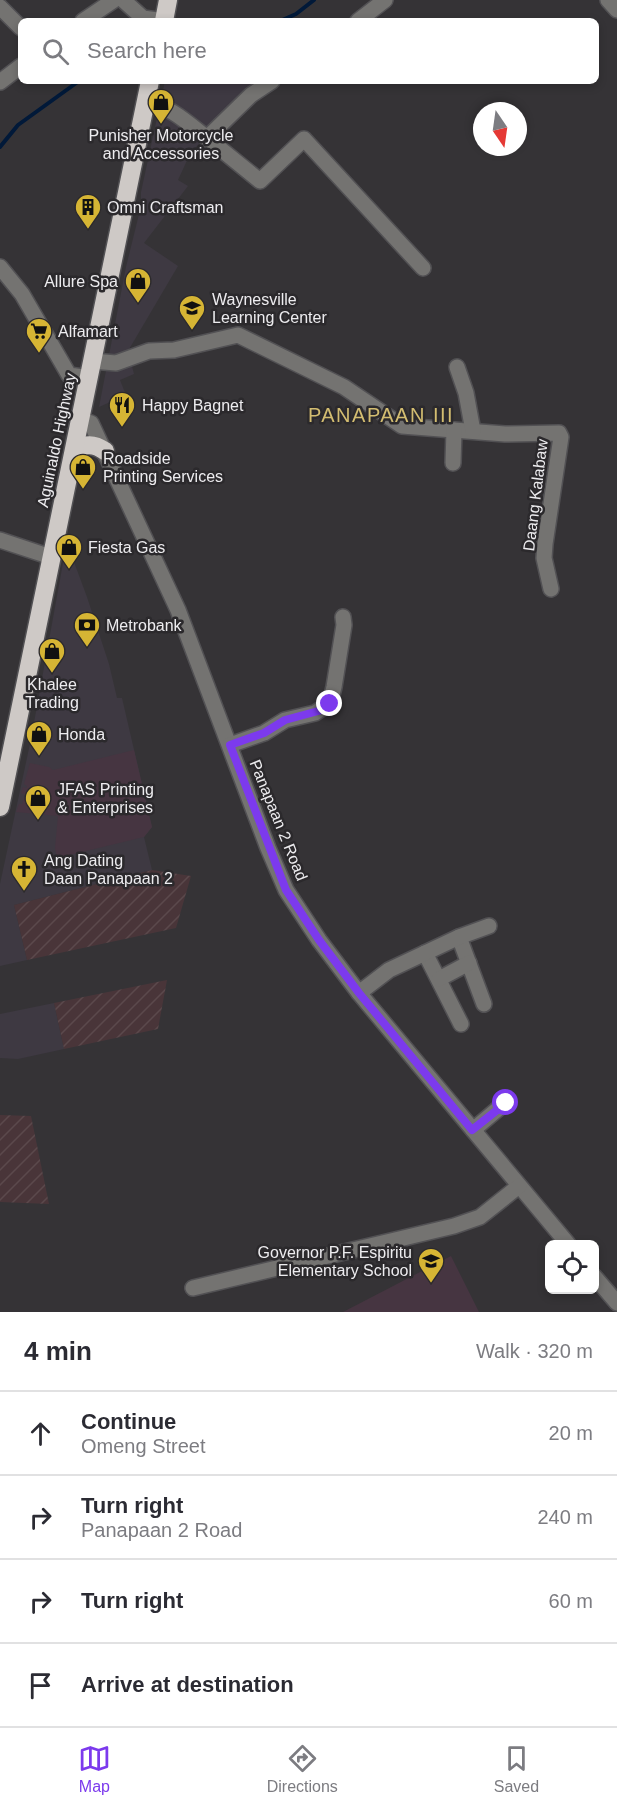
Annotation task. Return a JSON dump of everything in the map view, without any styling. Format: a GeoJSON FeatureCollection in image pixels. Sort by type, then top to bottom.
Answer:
{"type":"FeatureCollection","features":[{"type":"Feature","properties":{"kind":"highway"},"geometry":{"type":"LineString","coordinates":[[165,18],[168,0]]}},
{"type":"Feature","properties":{"kind":"highway","name":"Aguinaldo Highway"},"geometry":{"type":"LineString","coordinates":[[0,807],[149,84]]}},
{"type":"Feature","properties":{"kind":"highway"},"geometry":{"type":"LineString","coordinates":[[73,457],[78,449],[86,445],[99,447],[105,452]]}},
{"type":"Feature","properties":{"kind":"street"},"geometry":{"type":"LineString","coordinates":[[87,18],[114,0]]}},
{"type":"Feature","properties":{"kind":"street"},"geometry":{"type":"LineString","coordinates":[[123,0],[143,18]]}},
{"type":"Feature","properties":{"kind":"street"},"geometry":{"type":"LineString","coordinates":[[362,18],[385,0]]}},
{"type":"Feature","properties":{"kind":"street"},"geometry":{"type":"LineString","coordinates":[[608,0],[617,10]]}},
{"type":"Feature","properties":{"kind":"street"},"geometry":{"type":"LineString","coordinates":[[0,7],[18,25]]}},
{"type":"Feature","properties":{"kind":"street"},"geometry":{"type":"LineString","coordinates":[[0,82],[18,68]]}},
{"type":"Feature","properties":{"kind":"street"},"geometry":{"type":"LineString","coordinates":[[207,138],[251,95],[268,84]]}},
{"type":"Feature","properties":{"kind":"street"},"geometry":{"type":"LineString","coordinates":[[145,102],[158,103],[179,116],[260,181],[304,139],[423,267]]}},
{"type":"Feature","properties":{"kind":"street"},"geometry":{"type":"LineString","coordinates":[[0,267],[21,294],[69,375],[91,370]]}},
{"type":"Feature","properties":{"kind":"street","name":"Daang Kalabaw"},"geometry":{"type":"LineString","coordinates":[[91,370],[149,351],[174,350],[238,335],[344,387],[402,426],[506,434],[561,434],[544,558],[551,589]]}},
{"type":"Feature","properties":{"kind":"street"},"geometry":{"type":"LineString","coordinates":[[457,367],[466,393],[473,431]]}},
{"type":"Feature","properties":{"kind":"street","name":"Panapaan 2 Road"},"geometry":{"type":"LineString","coordinates":[[81,420],[91,423],[178,610],[286,890],[319,940],[359,993],[564,1240]]}},
{"type":"Feature","properties":{"kind":"street"},"geometry":{"type":"LineString","coordinates":[[453,463],[454,430]]}},
{"type":"Feature","properties":{"kind":"street"},"geometry":{"type":"LineString","coordinates":[[0,540],[51,557]]}},
{"type":"Feature","properties":{"kind":"street"},"geometry":{"type":"LineString","coordinates":[[230,745],[264,733],[285,720],[322,710],[330,704],[344,625],[343,617]]}},
{"type":"Feature","properties":{"kind":"street"},"geometry":{"type":"LineString","coordinates":[[359,993],[388,970],[459,937],[489,926]]}},
{"type":"Feature","properties":{"kind":"street"},"geometry":{"type":"LineString","coordinates":[[459,937],[484,1004]]}},
{"type":"Feature","properties":{"kind":"street"},"geometry":{"type":"LineString","coordinates":[[425,952],[461,1024]]}},
{"type":"Feature","properties":{"kind":"street"},"geometry":{"type":"LineString","coordinates":[[440,979],[469,963]]}},
{"type":"Feature","properties":{"kind":"street"},"geometry":{"type":"LineString","coordinates":[[472,1130],[506,1103]]}},
{"type":"Feature","properties":{"kind":"street"},"geometry":{"type":"LineString","coordinates":[[193,1288],[454,1226],[480,1217],[519,1186]]}},
{"type":"Feature","properties":{"kind":"street"},"geometry":{"type":"LineString","coordinates":[[599,1282],[617,1303]]}},
{"type":"Feature","properties":{"kind":"shaded area"},"geometry":{"type":"Polygon","coordinates":[[[164,84],[251,84],[190,154],[178,180],[188,186],[144,243],[178,266],[128,351],[134,374],[120,380],[126,395],[99,407],[126,267],[141,206],[141,192],[164,84]]]}},
{"type":"Feature","properties":{"kind":"shaded area"},"geometry":{"type":"Polygon","coordinates":[[[65,552],[74,562],[109,664],[117,698],[122,698],[152,827],[144,837],[152,870],[14,905],[27,960],[0,966],[0,884],[31,739],[65,552]]]}},
{"type":"Feature","properties":{"kind":"shaded area"},"geometry":{"type":"Polygon","coordinates":[[[134,750],[152,827],[144,837],[57,858],[55,848],[58,816],[16,812],[25,795],[21,793],[23,787],[27,786],[24,784],[30,763],[53,770],[134,750]]]}},
{"type":"Feature","properties":{"kind":"shaded area"},"geometry":{"type":"Polygon","coordinates":[[[152,870],[191,876],[176,928],[27,960],[14,905],[152,870]]]}},
{"type":"Feature","properties":{"kind":"shaded area"},"geometry":{"type":"Polygon","coordinates":[[[167,980],[158,1029],[64,1049],[54,1003],[167,980]]]}},
{"type":"Feature","properties":{"kind":"shaded area"},"geometry":{"type":"Polygon","coordinates":[[[54,1003],[64,1049],[18,1059],[0,1058],[0,1014],[54,1003]]]}},
{"type":"Feature","properties":{"kind":"shaded area"},"geometry":{"type":"Polygon","coordinates":[[[0,1115],[31,1116],[49,1204],[0,1202],[0,1115]]]}},
{"type":"Feature","properties":{"kind":"shaded area","name":"Governor P.F. Espiritu Elementary School"},"geometry":{"type":"Polygon","coordinates":[[[451,1256],[479,1312],[343,1312],[451,1256]]]}},
{"type":"Feature","properties":{"kind":"waterway"},"geometry":{"type":"LineString","coordinates":[[287,18],[314,0]]}},
{"type":"Feature","properties":{"kind":"waterway"},"geometry":{"type":"LineString","coordinates":[[0,147],[18,125],[75,84]]}},
{"type":"Feature","properties":{"kind":"place","name":"Punisher Motorcycle and Accessories"},"geometry":{"type":"Point","coordinates":[161,125]}},
{"type":"Feature","properties":{"kind":"place","name":"Omni Craftsman"},"geometry":{"type":"Point","coordinates":[88,230]}},
{"type":"Feature","properties":{"kind":"place","name":"Allure Spa"},"geometry":{"type":"Point","coordinates":[138,304]}},
{"type":"Feature","properties":{"kind":"place","name":"Waynesville Learning Center"},"geometry":{"type":"Point","coordinates":[192,331]}},
{"type":"Feature","properties":{"kind":"place","name":"Alfamart"},"geometry":{"type":"Point","coordinates":[39,354]}},
{"type":"Feature","properties":{"kind":"place","name":"Happy Bagnet"},"geometry":{"type":"Point","coordinates":[122,428]}},
{"type":"Feature","properties":{"kind":"place","name":"Roadside Printing Services"},"geometry":{"type":"Point","coordinates":[83,490]}},
{"type":"Feature","properties":{"kind":"place","name":"Fiesta Gas"},"geometry":{"type":"Point","coordinates":[69,570]}},
{"type":"Feature","properties":{"kind":"place","name":"Metrobank"},"geometry":{"type":"Point","coordinates":[87,648]}},
{"type":"Feature","properties":{"kind":"place","name":"Khalee Trading"},"geometry":{"type":"Point","coordinates":[52,674]}},
{"type":"Feature","properties":{"kind":"place","name":"Honda"},"geometry":{"type":"Point","coordinates":[39,757]}},
{"type":"Feature","properties":{"kind":"place","name":"JFAS Printing & Enterprises"},"geometry":{"type":"Point","coordinates":[38,821]}},
{"type":"Feature","properties":{"kind":"place","name":"Ang Dating Daan Panapaan 2"},"geometry":{"type":"Point","coordinates":[24,892]}},
{"type":"Feature","properties":{"kind":"place","name":"Governor P.F. Espiritu Elementary School"},"geometry":{"type":"Point","coordinates":[431,1284]}},
{"type":"Feature","properties":{"kind":"district","name":"PANAPAAN III"},"geometry":{"type":"Point","coordinates":[381,415]}},
{"type":"Feature","properties":{"kind":"route"},"geometry":{"type":"LineString","coordinates":[[330,704],[315,713],[285,720],[264,733],[230,745],[286,890],[319,940],[359,993],[472,1130],[506,1103]]}}]}
